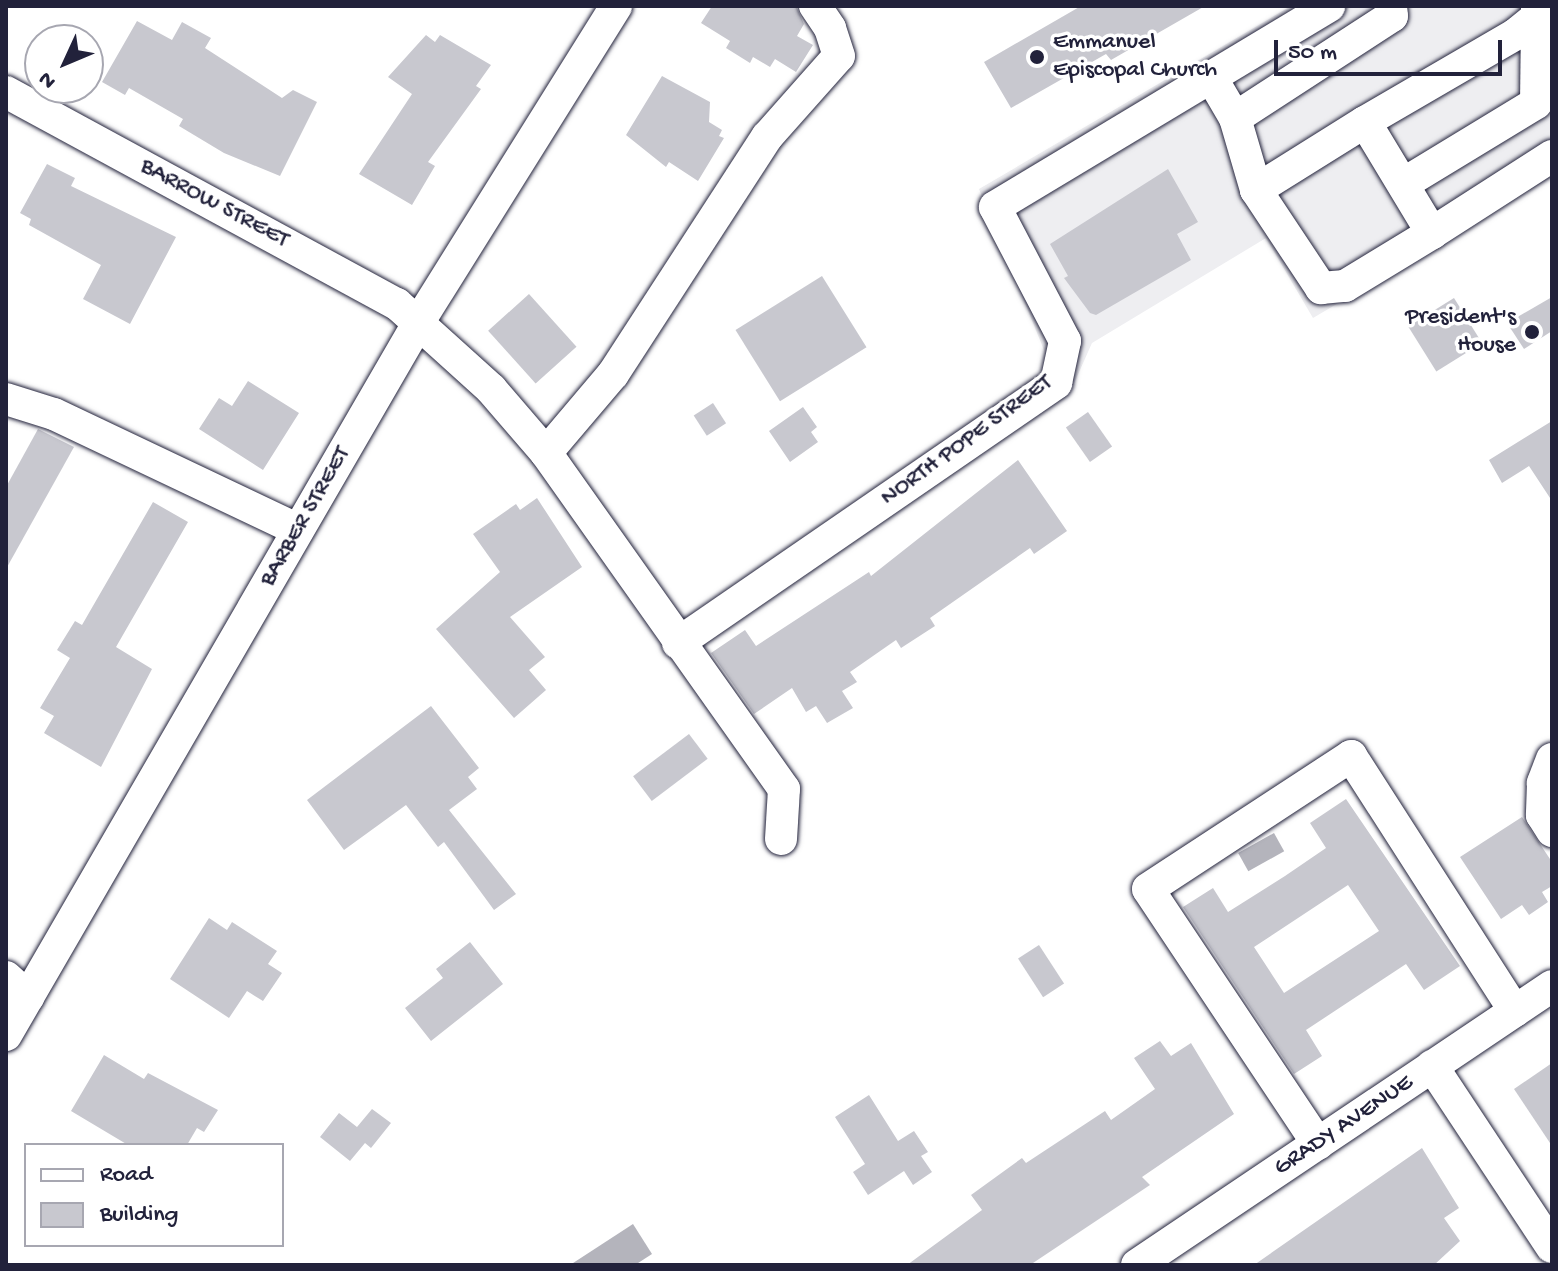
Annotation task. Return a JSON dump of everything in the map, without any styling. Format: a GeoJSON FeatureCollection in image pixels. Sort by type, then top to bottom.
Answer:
{"type":"FeatureCollection","features":[{"type":"Feature","properties":{"kind":"street","name":"BARBER STREET"},"geometry":{"type":"LineString","coordinates":[[6,1035],[17,987],[298,530],[420,320],[616,6]]}},
{"type":"Feature","properties":{"kind":"street"},"geometry":{"type":"LineString","coordinates":[[546,453],[613,374],[767,137],[839,56],[830,28],[815,6]]}},
{"type":"Feature","properties":{"kind":"street","name":"NORTH POPE STREET"},"geometry":{"type":"LineString","coordinates":[[678,643],[1056,383],[1065,341],[995,207],[1329,6]]}},
{"type":"Feature","properties":{"kind":"street"},"geometry":{"type":"LineString","coordinates":[[1235,118],[1392,16],[1391,6]]}},
{"type":"Feature","properties":{"kind":"street"},"geometry":{"type":"LineString","coordinates":[[1256,190],[1537,12]]}},
{"type":"Feature","properties":{"kind":"street"},"geometry":{"type":"LineString","coordinates":[[1403,184],[1536,103],[1537,12]]}},
{"type":"Feature","properties":{"kind":"street"},"geometry":{"type":"LineString","coordinates":[[1211,77],[1235,118],[1256,190],[1321,288],[1345,286],[1552,156]]}},
{"type":"Feature","properties":{"kind":"street","name":"BARROW STREET"},"geometry":{"type":"LineString","coordinates":[[6,92],[420,320],[546,453],[678,643],[750,735],[784,789],[781,839]]}},
{"type":"Feature","properties":{"kind":"street"},"geometry":{"type":"LineString","coordinates":[[1365,122],[1432,233]]}},
{"type":"Feature","properties":{"kind":"street"},"geometry":{"type":"LineString","coordinates":[[6,399],[54,414],[298,530]]}},
{"type":"Feature","properties":{"kind":"street"},"geometry":{"type":"LineString","coordinates":[[1318,1144],[1148,889],[1351,756],[1515,1011]]}},
{"type":"Feature","properties":{"kind":"street"},"geometry":{"type":"LineString","coordinates":[[1552,759],[1543,783],[1542,815],[1552,831]]}},
{"type":"Feature","properties":{"kind":"street","name":"GRADY AVENUE"},"geometry":{"type":"LineString","coordinates":[[1137,1265],[1552,986]]}},
{"type":"Feature","properties":{"kind":"street"},"geometry":{"type":"LineString","coordinates":[[1432,1066],[1552,1247]]}},
{"type":"Feature","properties":{"kind":"shaded area"},"geometry":{"type":"Polygon","coordinates":[[[1291,6],[1552,6],[1552,177],[1313,318],[1266,238],[1092,343],[1068,397],[1046,355],[979,189],[1291,6]]]}},
{"type":"Feature","properties":{"kind":"shaded area"},"geometry":{"type":"Polygon","coordinates":[[[1274,833],[1284,851],[1248,871],[1238,853],[1274,833]]]}},
{"type":"Feature","properties":{"kind":"shaded area"},"geometry":{"type":"Polygon","coordinates":[[[633,1224],[652,1254],[635,1265],[570,1265],[633,1224]]]}},
{"type":"Feature","properties":{"kind":"building"},"geometry":{"type":"Polygon","coordinates":[[[712,6],[796,6],[804,24],[797,36],[813,45],[796,72],[775,59],[770,67],[753,57],[750,63],[726,48],[730,41],[701,23],[712,6]]]}},
{"type":"Feature","properties":{"kind":"building","name":"Emmanuel Episcopal Church"},"geometry":{"type":"Polygon","coordinates":[[[1081,6],[1205,6],[1111,60],[1106,54],[1011,108],[984,62],[1081,6]]]}},
{"type":"Feature","properties":{"kind":"building"},"geometry":{"type":"Polygon","coordinates":[[[137,21],[172,40],[182,22],[211,38],[205,48],[282,98],[293,90],[317,102],[280,176],[224,153],[179,126],[183,119],[129,88],[125,95],[104,83],[137,21]]]}},
{"type":"Feature","properties":{"kind":"building"},"geometry":{"type":"Polygon","coordinates":[[[426,35],[435,42],[440,35],[491,65],[476,86],[481,89],[428,162],[435,166],[412,205],[359,174],[412,94],[388,77],[426,35]]]}},
{"type":"Feature","properties":{"kind":"building"},"geometry":{"type":"Polygon","coordinates":[[[662,76],[710,102],[709,122],[722,130],[719,136],[724,138],[698,181],[669,162],[666,167],[626,135],[662,76]]]}},
{"type":"Feature","properties":{"kind":"building"},"geometry":{"type":"Polygon","coordinates":[[[47,164],[75,178],[71,186],[176,237],[130,324],[83,299],[101,265],[29,225],[31,219],[20,213],[47,164]]]}},
{"type":"Feature","properties":{"kind":"building"},"geometry":{"type":"Polygon","coordinates":[[[1168,169],[1198,222],[1177,234],[1191,260],[1096,315],[1090,313],[1064,278],[1068,276],[1050,244],[1168,169]]]}},
{"type":"Feature","properties":{"kind":"building"},"geometry":{"type":"Polygon","coordinates":[[[822,276],[867,347],[780,401],[735,330],[822,276]]]}},
{"type":"Feature","properties":{"kind":"building"},"geometry":{"type":"Polygon","coordinates":[[[529,294],[577,347],[536,384],[488,331],[529,294]]]}},
{"type":"Feature","properties":{"kind":"building","name":"President's House"},"geometry":{"type":"Polygon","coordinates":[[[1552,297],[1552,331],[1524,349],[1507,323],[1552,297]]]}},
{"type":"Feature","properties":{"kind":"building"},"geometry":{"type":"Polygon","coordinates":[[[1454,298],[1482,343],[1436,372],[1408,327],[1454,298]]]}},
{"type":"Feature","properties":{"kind":"building"},"geometry":{"type":"Polygon","coordinates":[[[248,381],[299,413],[263,470],[199,429],[219,398],[232,406],[248,381]]]}},
{"type":"Feature","properties":{"kind":"building"},"geometry":{"type":"Polygon","coordinates":[[[713,403],[726,423],[707,436],[694,416],[713,403]]]}},
{"type":"Feature","properties":{"kind":"building"},"geometry":{"type":"Polygon","coordinates":[[[803,407],[817,427],[811,432],[818,442],[790,462],[769,431],[803,407]]]}},
{"type":"Feature","properties":{"kind":"building"},"geometry":{"type":"Polygon","coordinates":[[[1088,412],[1112,446],[1090,462],[1066,427],[1088,412]]]}},
{"type":"Feature","properties":{"kind":"building"},"geometry":{"type":"Polygon","coordinates":[[[1552,421],[1552,501],[1529,466],[1502,483],[1489,460],[1552,421]]]}},
{"type":"Feature","properties":{"kind":"building"},"geometry":{"type":"Polygon","coordinates":[[[38,429],[74,447],[6,569],[6,487],[38,429]]]}},
{"type":"Feature","properties":{"kind":"building"},"geometry":{"type":"Polygon","coordinates":[[[1018,460],[1067,531],[1034,554],[1030,548],[930,618],[935,626],[901,648],[896,640],[850,672],[857,682],[842,691],[853,708],[827,723],[816,706],[806,712],[792,688],[754,714],[711,653],[745,630],[756,646],[869,572],[871,576],[1018,460]]]}},
{"type":"Feature","properties":{"kind":"building"},"geometry":{"type":"Polygon","coordinates":[[[537,498],[582,567],[510,617],[545,657],[529,670],[546,690],[514,718],[436,629],[500,572],[473,534],[516,504],[520,510],[537,498]]]}},
{"type":"Feature","properties":{"kind":"building"},"geometry":{"type":"Polygon","coordinates":[[[153,502],[188,522],[116,647],[152,669],[101,767],[44,733],[54,716],[40,708],[70,658],[57,650],[75,621],[82,625],[153,502]]]}},
{"type":"Feature","properties":{"kind":"building"},"geometry":{"type":"Polygon","coordinates":[[[431,706],[479,768],[468,777],[477,789],[449,810],[516,894],[494,910],[444,842],[438,847],[406,805],[344,850],[307,800],[431,706]]]}},
{"type":"Feature","properties":{"kind":"building"},"geometry":{"type":"Polygon","coordinates":[[[689,734],[708,759],[652,801],[633,776],[689,734]]]}},
{"type":"Feature","properties":{"kind":"building"},"geometry":{"type":"Polygon","coordinates":[[[1346,799],[1460,966],[1424,990],[1406,964],[1306,1030],[1322,1056],[1294,1074],[1183,907],[1213,888],[1228,912],[1285,876],[1326,848],[1310,823],[1346,799]],[[1348,885],[1254,947],[1284,993],[1379,931],[1348,885]]]}},
{"type":"Feature","properties":{"kind":"building"},"geometry":{"type":"Polygon","coordinates":[[[1522,817],[1552,862],[1552,886],[1542,892],[1548,902],[1529,915],[1522,905],[1501,919],[1460,857],[1522,817]]]}},
{"type":"Feature","properties":{"kind":"building"},"geometry":{"type":"Polygon","coordinates":[[[209,918],[227,930],[232,922],[277,951],[268,964],[282,973],[263,1001],[247,991],[229,1018],[170,979],[209,918]]]}},
{"type":"Feature","properties":{"kind":"building"},"geometry":{"type":"Polygon","coordinates":[[[470,942],[503,984],[431,1041],[405,1008],[443,978],[436,969],[470,942]]]}},
{"type":"Feature","properties":{"kind":"building"},"geometry":{"type":"Polygon","coordinates":[[[1039,945],[1064,984],[1043,997],[1018,959],[1039,945]]]}},
{"type":"Feature","properties":{"kind":"building"},"geometry":{"type":"Polygon","coordinates":[[[1160,1041],[1171,1056],[1191,1043],[1234,1114],[1142,1177],[1150,1185],[1030,1265],[907,1265],[982,1210],[971,1195],[1022,1158],[1026,1163],[1105,1111],[1111,1120],[1155,1089],[1134,1058],[1160,1041]]]}},
{"type":"Feature","properties":{"kind":"building"},"geometry":{"type":"Polygon","coordinates":[[[104,1055],[144,1079],[148,1073],[218,1110],[204,1132],[197,1128],[188,1143],[125,1143],[71,1111],[104,1055]]]}},
{"type":"Feature","properties":{"kind":"building"},"geometry":{"type":"Polygon","coordinates":[[[1552,1063],[1552,1146],[1514,1089],[1552,1063]]]}},
{"type":"Feature","properties":{"kind":"building"},"geometry":{"type":"Polygon","coordinates":[[[869,1095],[898,1141],[914,1131],[928,1152],[921,1156],[932,1172],[913,1185],[904,1171],[868,1195],[853,1172],[865,1164],[835,1117],[869,1095]]]}},
{"type":"Feature","properties":{"kind":"building"},"geometry":{"type":"Polygon","coordinates":[[[372,1109],[391,1123],[371,1148],[365,1143],[350,1161],[320,1137],[339,1113],[357,1127],[372,1109]]]}},
{"type":"Feature","properties":{"kind":"building"},"geometry":{"type":"Polygon","coordinates":[[[1422,1148],[1459,1208],[1444,1218],[1460,1241],[1434,1265],[1254,1265],[1422,1148]]]}},
{"type":"Feature","properties":{"kind":"place","name":"Emmanuel Episcopal Church"},"geometry":{"type":"Point","coordinates":[1037,57]}},
{"type":"Feature","properties":{"kind":"place","name":"President's House"},"geometry":{"type":"Point","coordinates":[1532,332]}}]}
